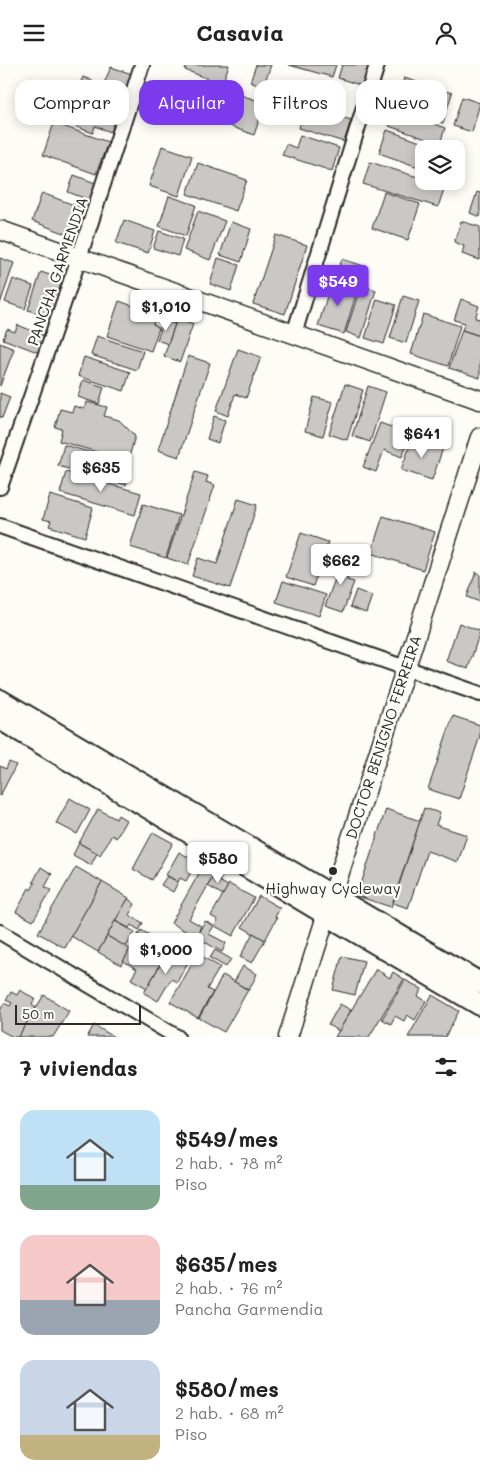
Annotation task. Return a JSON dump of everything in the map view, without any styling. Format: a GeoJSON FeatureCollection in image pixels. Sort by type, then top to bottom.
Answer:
{"type":"FeatureCollection","features":[{"type":"Feature","properties":{"kind":"main road"},"geometry":{"type":"LineString","coordinates":[[0,700],[329,906],[480,1005]]}},
{"type":"Feature","properties":{"kind":"main road"},"geometry":{"type":"LineString","coordinates":[[0,719],[329,906],[480,983]]}},
{"type":"Feature","properties":{"kind":"street","name":"PANCHA GARMENDIA"},"geometry":{"type":"LineString","coordinates":[[0,487],[79,258],[142,65]]}},
{"type":"Feature","properties":{"kind":"street"},"geometry":{"type":"LineString","coordinates":[[294,334],[377,65]]}},
{"type":"Feature","properties":{"kind":"street"},"geometry":{"type":"LineString","coordinates":[[0,230],[480,400]]}},
{"type":"Feature","properties":{"kind":"street","name":"DOCTOR BENIGNO FERREIRA"},"geometry":{"type":"LineString","coordinates":[[288,1037],[480,437]]}},
{"type":"Feature","properties":{"kind":"street"},"geometry":{"type":"LineString","coordinates":[[0,527],[480,693]]}},
{"type":"Feature","properties":{"kind":"street"},"geometry":{"type":"LineString","coordinates":[[0,932],[177,1037]]}},
{"type":"Feature","properties":{"kind":"building"},"geometry":{"type":"Polygon","coordinates":[[[187,65],[229,65],[223,80],[211,80],[185,70],[187,65]]]}},
{"type":"Feature","properties":{"kind":"building"},"geometry":{"type":"Polygon","coordinates":[[[256,65],[271,65],[266,80],[254,80],[254,84],[250,82],[256,65]]]}},
{"type":"Feature","properties":{"kind":"building"},"geometry":{"type":"Polygon","coordinates":[[[289,65],[336,65],[332,77],[289,65]]]}},
{"type":"Feature","properties":{"kind":"building"},"geometry":{"type":"Polygon","coordinates":[[[342,65],[369,65],[365,80],[356,80],[356,84],[338,78],[342,65]]]}},
{"type":"Feature","properties":{"kind":"building"},"geometry":{"type":"Polygon","coordinates":[[[111,67],[132,74],[129,82],[129,80],[105,80],[111,67]]]}},
{"type":"Feature","properties":{"kind":"building"},"geometry":{"type":"Polygon","coordinates":[[[447,91],[452,93],[447,110],[447,91]]]}},
{"type":"Feature","properties":{"kind":"building"},"geometry":{"type":"Polygon","coordinates":[[[244,96],[254,99],[254,125],[257,125],[254,135],[226,125],[244,125],[244,96]]]}},
{"type":"Feature","properties":{"kind":"building"},"geometry":{"type":"Polygon","coordinates":[[[462,97],[480,103],[472,132],[453,126],[462,97]]]}},
{"type":"Feature","properties":{"kind":"building"},"geometry":{"type":"Polygon","coordinates":[[[346,118],[351,120],[344,142],[299,128],[300,125],[346,125],[346,118]]]}},
{"type":"Feature","properties":{"kind":"building"},"geometry":{"type":"Polygon","coordinates":[[[53,125],[60,125],[108,142],[96,174],[43,155],[53,125]]]}},
{"type":"Feature","properties":{"kind":"building"},"geometry":{"type":"Polygon","coordinates":[[[71,125],[114,125],[111,132],[95,126],[93,133],[71,125]]]}},
{"type":"Feature","properties":{"kind":"building"},"geometry":{"type":"Polygon","coordinates":[[[436,125],[445,128],[441,140],[429,140],[389,126],[436,125]]]}},
{"type":"Feature","properties":{"kind":"building"},"geometry":{"type":"Polygon","coordinates":[[[387,130],[415,140],[415,166],[379,153],[387,130]]]}},
{"type":"Feature","properties":{"kind":"building"},"geometry":{"type":"Polygon","coordinates":[[[300,135],[339,148],[332,171],[282,155],[286,144],[296,148],[300,135]]]}},
{"type":"Feature","properties":{"kind":"building"},"geometry":{"type":"Polygon","coordinates":[[[162,146],[192,156],[179,196],[149,186],[162,146]]]}},
{"type":"Feature","properties":{"kind":"building"},"geometry":{"type":"Polygon","coordinates":[[[370,162],[415,176],[415,190],[444,190],[438,207],[363,184],[370,162]]]}},
{"type":"Feature","properties":{"kind":"building"},"geometry":{"type":"Polygon","coordinates":[[[198,163],[247,180],[236,211],[187,194],[198,163]]]}},
{"type":"Feature","properties":{"kind":"building"},"geometry":{"type":"Polygon","coordinates":[[[74,175],[98,184],[92,201],[68,192],[74,175]]]}},
{"type":"Feature","properties":{"kind":"building"},"geometry":{"type":"Polygon","coordinates":[[[384,192],[420,204],[408,240],[372,228],[384,192]]]}},
{"type":"Feature","properties":{"kind":"building"},"geometry":{"type":"Polygon","coordinates":[[[477,192],[480,193],[480,217],[470,213],[477,192]]]}},
{"type":"Feature","properties":{"kind":"building"},"geometry":{"type":"Polygon","coordinates":[[[42,193],[90,211],[80,239],[32,221],[42,193]]]}},
{"type":"Feature","properties":{"kind":"building"},"geometry":{"type":"Polygon","coordinates":[[[169,196],[196,205],[186,236],[159,226],[169,196]]]}},
{"type":"Feature","properties":{"kind":"building"},"geometry":{"type":"Polygon","coordinates":[[[198,211],[225,221],[210,260],[184,250],[198,211]]]}},
{"type":"Feature","properties":{"kind":"building"},"geometry":{"type":"Polygon","coordinates":[[[124,220],[155,231],[148,253],[116,243],[124,220]]]}},
{"type":"Feature","properties":{"kind":"building"},"geometry":{"type":"Polygon","coordinates":[[[461,221],[480,227],[480,260],[462,254],[464,246],[454,242],[461,221]]]}},
{"type":"Feature","properties":{"kind":"building"},"geometry":{"type":"Polygon","coordinates":[[[231,222],[251,229],[241,262],[220,255],[231,222]]]}},
{"type":"Feature","properties":{"kind":"building"},"geometry":{"type":"Polygon","coordinates":[[[159,231],[183,239],[178,256],[153,248],[159,231]]]}},
{"type":"Feature","properties":{"kind":"building"},"geometry":{"type":"Polygon","coordinates":[[[276,235],[307,245],[285,314],[253,304],[276,235]]]}},
{"type":"Feature","properties":{"kind":"building"},"geometry":{"type":"Polygon","coordinates":[[[0,258],[14,263],[0,304],[0,258]]]}},
{"type":"Feature","properties":{"kind":"building"},"geometry":{"type":"Polygon","coordinates":[[[218,258],[239,265],[231,291],[210,284],[218,258]]]}},
{"type":"Feature","properties":{"kind":"building"},"geometry":{"type":"Polygon","coordinates":[[[342,259],[364,266],[357,286],[335,279],[342,259]]]}},
{"type":"Feature","properties":{"kind":"building"},"geometry":{"type":"Polygon","coordinates":[[[41,272],[67,281],[54,319],[28,310],[41,272]]]}},
{"type":"Feature","properties":{"kind":"building"},"geometry":{"type":"Polygon","coordinates":[[[13,279],[33,286],[25,309],[5,302],[13,279]]]}},
{"type":"Feature","properties":{"kind":"building"},"geometry":{"type":"Polygon","coordinates":[[[332,280],[358,288],[344,334],[318,326],[332,280]]]}},
{"type":"Feature","properties":{"kind":"building"},"geometry":{"type":"Polygon","coordinates":[[[361,285],[376,290],[361,338],[346,332],[361,285]]]}},
{"type":"Feature","properties":{"kind":"building"},"geometry":{"type":"Polygon","coordinates":[[[403,296],[419,301],[406,343],[390,338],[403,296]]]}},
{"type":"Feature","properties":{"kind":"building"},"geometry":{"type":"Polygon","coordinates":[[[377,299],[396,305],[384,344],[365,338],[377,299]]]}},
{"type":"Feature","properties":{"kind":"building"},"geometry":{"type":"Polygon","coordinates":[[[461,299],[479,306],[475,318],[480,319],[480,336],[462,330],[465,323],[454,320],[461,299]]]}},
{"type":"Feature","properties":{"kind":"building"},"geometry":{"type":"Polygon","coordinates":[[[119,301],[156,314],[153,324],[159,328],[151,351],[107,336],[119,301]]]}},
{"type":"Feature","properties":{"kind":"building"},"geometry":{"type":"Polygon","coordinates":[[[423,314],[460,326],[448,366],[411,354],[423,314]]]}},
{"type":"Feature","properties":{"kind":"building"},"geometry":{"type":"Polygon","coordinates":[[[177,318],[193,324],[180,362],[164,356],[177,318]]]}},
{"type":"Feature","properties":{"kind":"building"},"geometry":{"type":"Polygon","coordinates":[[[164,320],[175,324],[168,344],[157,340],[164,320]]]}},
{"type":"Feature","properties":{"kind":"building"},"geometry":{"type":"Polygon","coordinates":[[[18,325],[47,337],[40,353],[3,339],[7,329],[15,332],[18,325]]]}},
{"type":"Feature","properties":{"kind":"building"},"geometry":{"type":"Polygon","coordinates":[[[462,330],[480,336],[480,378],[449,368],[462,330]]]}},
{"type":"Feature","properties":{"kind":"building"},"geometry":{"type":"Polygon","coordinates":[[[97,336],[143,351],[137,370],[91,355],[97,336]]]}},
{"type":"Feature","properties":{"kind":"building"},"geometry":{"type":"Polygon","coordinates":[[[0,343],[14,349],[0,386],[0,343]]]}},
{"type":"Feature","properties":{"kind":"building"},"geometry":{"type":"Polygon","coordinates":[[[238,349],[261,357],[246,398],[235,394],[228,416],[216,411],[238,349]]]}},
{"type":"Feature","properties":{"kind":"building"},"geometry":{"type":"Polygon","coordinates":[[[188,356],[210,363],[179,457],[158,450],[188,356]]]}},
{"type":"Feature","properties":{"kind":"building"},"geometry":{"type":"Polygon","coordinates":[[[84,357],[130,372],[124,391],[78,376],[84,357]]]}},
{"type":"Feature","properties":{"kind":"building"},"geometry":{"type":"Polygon","coordinates":[[[83,380],[104,387],[99,404],[78,397],[83,380]]]}},
{"type":"Feature","properties":{"kind":"building"},"geometry":{"type":"Polygon","coordinates":[[[345,384],[363,390],[347,440],[329,434],[345,384]]]}},
{"type":"Feature","properties":{"kind":"building"},"geometry":{"type":"Polygon","coordinates":[[[368,386],[386,392],[370,442],[352,436],[368,386]]]}},
{"type":"Feature","properties":{"kind":"building"},"geometry":{"type":"Polygon","coordinates":[[[0,393],[10,397],[2,418],[0,417],[0,393]]]}},
{"type":"Feature","properties":{"kind":"building"},"geometry":{"type":"Polygon","coordinates":[[[314,397],[333,402],[323,436],[305,431],[314,397]]]}},
{"type":"Feature","properties":{"kind":"building"},"geometry":{"type":"Polygon","coordinates":[[[87,402],[107,407],[104,416],[119,420],[135,436],[128,461],[59,441],[62,429],[55,427],[60,409],[72,412],[74,406],[85,409],[87,402]]]}},
{"type":"Feature","properties":{"kind":"building"},"geometry":{"type":"Polygon","coordinates":[[[214,416],[225,420],[218,443],[207,439],[214,416]]]}},
{"type":"Feature","properties":{"kind":"building"},"geometry":{"type":"Polygon","coordinates":[[[380,423],[410,434],[402,457],[384,450],[376,472],[363,467],[380,423]]]}},
{"type":"Feature","properties":{"kind":"building"},"geometry":{"type":"Polygon","coordinates":[[[413,437],[443,448],[432,480],[401,470],[413,437]]]}},
{"type":"Feature","properties":{"kind":"building"},"geometry":{"type":"Polygon","coordinates":[[[64,445],[132,464],[126,485],[58,466],[64,445]]]}},
{"type":"Feature","properties":{"kind":"building"},"geometry":{"type":"Polygon","coordinates":[[[66,472],[141,493],[135,515],[60,493],[66,472]]]}},
{"type":"Feature","properties":{"kind":"building"},"geometry":{"type":"Polygon","coordinates":[[[195,472],[208,476],[206,482],[215,485],[188,565],[167,558],[195,472]]]}},
{"type":"Feature","properties":{"kind":"building"},"geometry":{"type":"Polygon","coordinates":[[[50,495],[93,508],[85,537],[49,526],[51,521],[43,519],[50,495]]]}},
{"type":"Feature","properties":{"kind":"building"},"geometry":{"type":"Polygon","coordinates":[[[238,499],[257,505],[230,588],[192,576],[198,558],[217,564],[238,499]]]}},
{"type":"Feature","properties":{"kind":"building"},"geometry":{"type":"Polygon","coordinates":[[[143,504],[179,515],[166,558],[130,547],[143,504]]]}},
{"type":"Feature","properties":{"kind":"building"},"geometry":{"type":"Polygon","coordinates":[[[383,516],[435,532],[423,570],[371,553],[383,516]]]}},
{"type":"Feature","properties":{"kind":"building"},"geometry":{"type":"Polygon","coordinates":[[[301,533],[328,542],[313,586],[286,577],[301,533]]]}},
{"type":"Feature","properties":{"kind":"building"},"geometry":{"type":"Polygon","coordinates":[[[344,555],[355,559],[347,580],[354,582],[343,612],[325,606],[344,555]]]}},
{"type":"Feature","properties":{"kind":"building"},"geometry":{"type":"Polygon","coordinates":[[[476,572],[480,574],[480,602],[467,597],[476,572]]]}},
{"type":"Feature","properties":{"kind":"building"},"geometry":{"type":"Polygon","coordinates":[[[283,581],[326,595],[319,616],[276,602],[283,581]]]}},
{"type":"Feature","properties":{"kind":"building"},"geometry":{"type":"Polygon","coordinates":[[[356,590],[372,596],[366,613],[350,607],[356,590]]]}},
{"type":"Feature","properties":{"kind":"building"},"geometry":{"type":"Polygon","coordinates":[[[459,623],[480,631],[468,669],[446,661],[459,623]]]}},
{"type":"Feature","properties":{"kind":"building"},"geometry":{"type":"Polygon","coordinates":[[[453,716],[480,725],[480,736],[459,799],[428,789],[453,716]]]}},
{"type":"Feature","properties":{"kind":"building"},"geometry":{"type":"Polygon","coordinates":[[[9,762],[16,765],[0,796],[0,766],[6,769],[9,762]]]}},
{"type":"Feature","properties":{"kind":"building"},"geometry":{"type":"Polygon","coordinates":[[[70,798],[90,810],[77,834],[56,823],[70,798]]]}},
{"type":"Feature","properties":{"kind":"building"},"geometry":{"type":"Polygon","coordinates":[[[424,808],[440,813],[436,825],[467,835],[458,862],[427,851],[408,908],[393,903],[424,808]]]}},
{"type":"Feature","properties":{"kind":"building"},"geometry":{"type":"Polygon","coordinates":[[[98,809],[116,819],[118,815],[126,820],[116,838],[112,835],[100,855],[79,843],[98,809]]]}},
{"type":"Feature","properties":{"kind":"building"},"geometry":{"type":"Polygon","coordinates":[[[386,809],[420,821],[391,907],[357,896],[386,809]]]}},
{"type":"Feature","properties":{"kind":"building"},"geometry":{"type":"Polygon","coordinates":[[[153,832],[173,843],[152,880],[133,869],[153,832]]]}},
{"type":"Feature","properties":{"kind":"building"},"geometry":{"type":"Polygon","coordinates":[[[79,843],[97,853],[91,865],[73,855],[79,843]]]}},
{"type":"Feature","properties":{"kind":"building"},"geometry":{"type":"Polygon","coordinates":[[[179,852],[197,862],[186,881],[180,878],[178,882],[166,875],[179,852]]]}},
{"type":"Feature","properties":{"kind":"building"},"geometry":{"type":"Polygon","coordinates":[[[41,867],[52,874],[45,887],[51,890],[33,921],[16,912],[29,888],[31,890],[35,883],[33,882],[41,867]]]}},
{"type":"Feature","properties":{"kind":"building"},"geometry":{"type":"Polygon","coordinates":[[[76,867],[102,882],[65,948],[38,933],[76,867]]]}},
{"type":"Feature","properties":{"kind":"building"},"geometry":{"type":"Polygon","coordinates":[[[202,868],[214,875],[189,919],[201,926],[196,937],[171,923],[202,868]]]}},
{"type":"Feature","properties":{"kind":"building"},"geometry":{"type":"Polygon","coordinates":[[[216,871],[223,875],[219,881],[228,886],[223,895],[208,886],[216,871]]]}},
{"type":"Feature","properties":{"kind":"building"},"geometry":{"type":"Polygon","coordinates":[[[167,876],[178,882],[173,892],[161,885],[167,876]]]}},
{"type":"Feature","properties":{"kind":"building"},"geometry":{"type":"Polygon","coordinates":[[[102,882],[129,898],[98,952],[71,936],[102,882]]]}},
{"type":"Feature","properties":{"kind":"building"},"geometry":{"type":"Polygon","coordinates":[[[229,884],[254,898],[233,936],[215,926],[218,920],[211,916],[229,884]]]}},
{"type":"Feature","properties":{"kind":"building"},"geometry":{"type":"Polygon","coordinates":[[[259,896],[280,908],[275,917],[277,918],[265,940],[242,927],[259,896]]]}},
{"type":"Feature","properties":{"kind":"building"},"geometry":{"type":"Polygon","coordinates":[[[128,899],[135,904],[129,915],[143,923],[139,930],[131,925],[129,928],[115,921],[128,899]]]}},
{"type":"Feature","properties":{"kind":"building"},"geometry":{"type":"Polygon","coordinates":[[[115,921],[135,932],[126,947],[107,936],[115,921]]]}},
{"type":"Feature","properties":{"kind":"building"},"geometry":{"type":"Polygon","coordinates":[[[205,921],[214,926],[209,934],[226,943],[222,952],[196,937],[205,921]]]}},
{"type":"Feature","properties":{"kind":"building"},"geometry":{"type":"Polygon","coordinates":[[[141,930],[170,947],[147,988],[131,979],[137,969],[123,961],[141,930]]]}},
{"type":"Feature","properties":{"kind":"building"},"geometry":{"type":"Polygon","coordinates":[[[253,933],[265,940],[252,963],[240,957],[253,933]]]}},
{"type":"Feature","properties":{"kind":"building"},"geometry":{"type":"Polygon","coordinates":[[[107,936],[130,949],[121,965],[98,952],[107,936]]]}},
{"type":"Feature","properties":{"kind":"building"},"geometry":{"type":"Polygon","coordinates":[[[215,950],[231,959],[226,967],[210,958],[215,950]]]}},
{"type":"Feature","properties":{"kind":"building"},"geometry":{"type":"Polygon","coordinates":[[[168,951],[188,962],[177,982],[171,979],[158,1001],[144,993],[168,951]]]}},
{"type":"Feature","properties":{"kind":"building"},"geometry":{"type":"Polygon","coordinates":[[[198,954],[220,967],[207,989],[213,992],[198,1018],[170,1002],[198,954]]]}},
{"type":"Feature","properties":{"kind":"building"},"geometry":{"type":"Polygon","coordinates":[[[342,956],[364,961],[355,995],[333,990],[342,956]]]}},
{"type":"Feature","properties":{"kind":"building"},"geometry":{"type":"Polygon","coordinates":[[[243,966],[257,974],[249,990],[234,982],[243,966]]]}},
{"type":"Feature","properties":{"kind":"building"},"geometry":{"type":"Polygon","coordinates":[[[376,969],[390,978],[393,972],[404,979],[369,1037],[335,1037],[376,969]]]}},
{"type":"Feature","properties":{"kind":"building"},"geometry":{"type":"Polygon","coordinates":[[[223,975],[248,990],[224,1032],[199,1018],[223,975]]]}},
{"type":"Feature","properties":{"kind":"building"},"geometry":{"type":"Polygon","coordinates":[[[405,980],[422,989],[418,996],[426,1001],[415,1020],[407,1015],[404,1021],[395,1016],[391,1024],[382,1019],[405,980]]]}},
{"type":"Feature","properties":{"kind":"building"},"geometry":{"type":"Polygon","coordinates":[[[20,990],[35,999],[32,1005],[36,1008],[18,1037],[13,1037],[0,1030],[0,1011],[4,1003],[10,1006],[12,1003],[6,1000],[11,992],[17,995],[20,990]]]}},
{"type":"Feature","properties":{"kind":"building"},"geometry":{"type":"Polygon","coordinates":[[[44,995],[69,1011],[53,1037],[18,1037],[44,995]]]}},
{"type":"Feature","properties":{"kind":"building"},"geometry":{"type":"Polygon","coordinates":[[[432,995],[459,1011],[445,1037],[408,1037],[432,995]]]}},
{"type":"Feature","properties":{"kind":"building"},"geometry":{"type":"Polygon","coordinates":[[[340,1004],[351,1010],[339,1031],[328,1025],[340,1004]]]}},
{"type":"Feature","properties":{"kind":"building"},"geometry":{"type":"Polygon","coordinates":[[[94,1025],[114,1037],[87,1037],[94,1025]]]}},
{"type":"Feature","properties":{"kind":"place","name":"Highway Cycleway"},"geometry":{"type":"Point","coordinates":[333,871]}}]}
